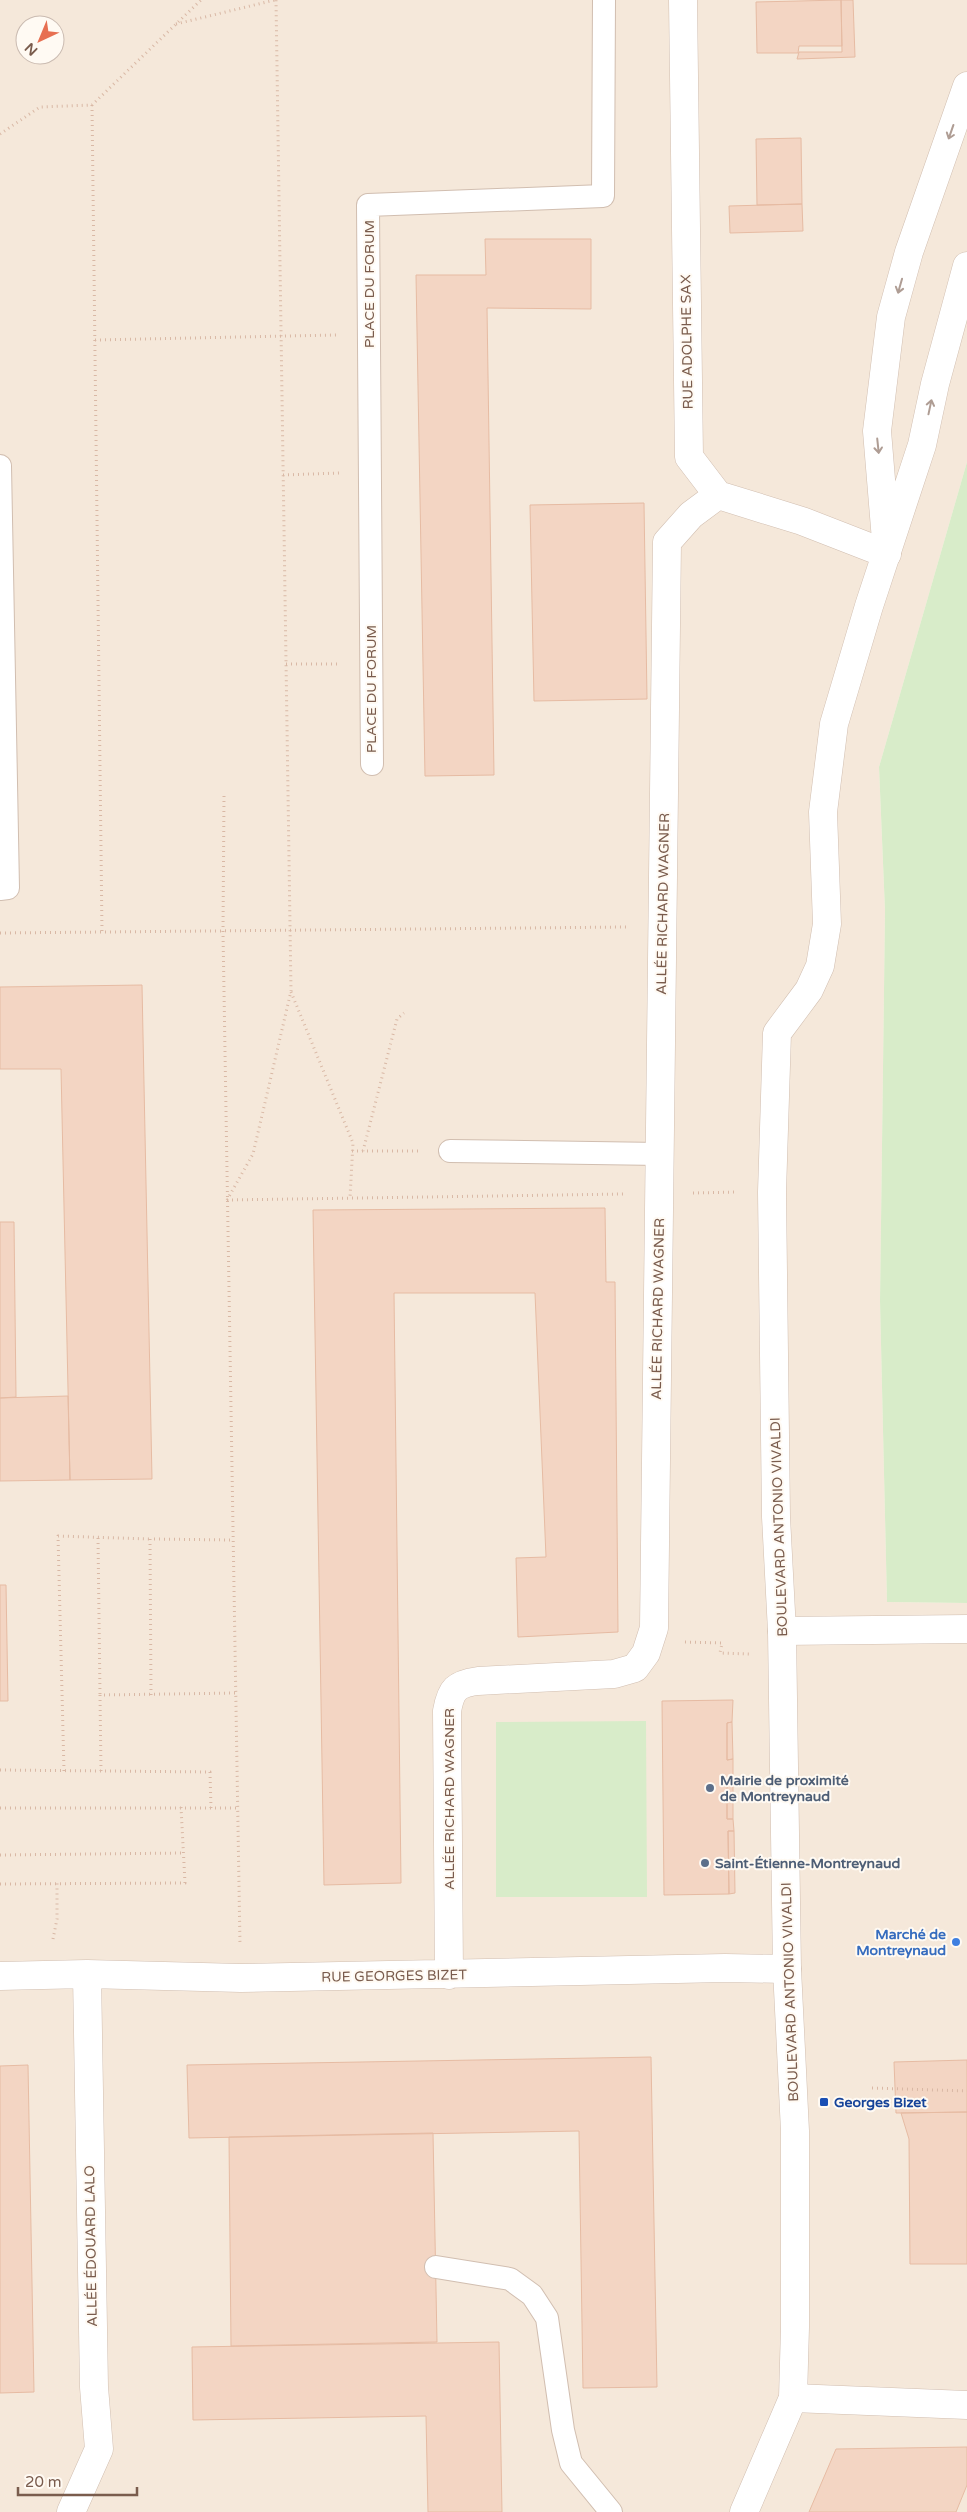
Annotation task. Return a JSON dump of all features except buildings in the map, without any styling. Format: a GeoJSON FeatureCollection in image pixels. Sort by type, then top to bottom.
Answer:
{"type":"FeatureCollection","features":[{"type":"Feature","properties":{"kind":"street","name":"RUE ADOLPHE SAX"},"geometry":{"type":"LineString","coordinates":[[683,0],[689,457],[718,495]]}},
{"type":"Feature","properties":{"kind":"street","name":"BOULEVARD ANTONIO VIVALDI"},"geometry":{"type":"LineString","coordinates":[[887,554],[877,431],[891,317],[909,252],[967,86]]}},
{"type":"Feature","properties":{"kind":"street","name":"BOULEVARD ANTONIO VIVALDI"},"geometry":{"type":"LineString","coordinates":[[744,2512],[793,2398],[795,2131],[787,1969],[782,1643],[776,1517],[772,1192],[777,1033],[809,990],[820,966],[827,924],[823,812],[834,724],[868,606],[922,445],[938,375],[967,266]]}},
{"type":"Feature","properties":{"kind":"street"},"geometry":{"type":"LineString","coordinates":[[718,495],[802,521],[887,554]]}},
{"type":"Feature","properties":{"kind":"street","name":"ALLÉE RICHARD WAGNER"},"geometry":{"type":"LineString","coordinates":[[449,1975],[448,1711],[451,1694],[463,1683],[614,1674],[635,1668],[646,1653],[654,1628],[667,542],[691,515],[718,495]]}},
{"type":"Feature","properties":{"kind":"street"},"geometry":{"type":"LineString","coordinates":[[782,1643],[967,1629]]}},
{"type":"Feature","properties":{"kind":"street","name":"RUE GEORGES BIZET"},"geometry":{"type":"LineString","coordinates":[[0,1976],[87,1974],[241,1978],[725,1968],[787,1969]]}},
{"type":"Feature","properties":{"kind":"street","name":"ALLÉE ÉDOUARD LALO"},"geometry":{"type":"LineString","coordinates":[[71,2512],[99,2449],[94,2387],[87,1974]]}},
{"type":"Feature","properties":{"kind":"street"},"geometry":{"type":"LineString","coordinates":[[793,2398],[967,2405]]}},
{"type":"Feature","properties":{"kind":"lane","name":"PLACE DU FORUM"},"geometry":{"type":"LineString","coordinates":[[372,764],[368,205],[603,196],[604,0]]}},
{"type":"Feature","properties":{"kind":"lane"},"geometry":{"type":"LineString","coordinates":[[0,466],[8,888],[0,888]]}},
{"type":"Feature","properties":{"kind":"lane"},"geometry":{"type":"LineString","coordinates":[[450,1151],[660,1154]]}},
{"type":"Feature","properties":{"kind":"lane"},"geometry":{"type":"LineString","coordinates":[[436,2267],[510,2279],[532,2295],[547,2318],[563,2430],[571,2463],[611,2512]]}},
{"type":"Feature","properties":{"kind":"path"},"geometry":{"type":"LineString","coordinates":[[0,134],[40,108],[92,105],[201,0]]}},
{"type":"Feature","properties":{"kind":"path"},"geometry":{"type":"LineString","coordinates":[[174,24],[276,0],[291,991],[253,1154],[227,1200]]}},
{"type":"Feature","properties":{"kind":"path"},"geometry":{"type":"LineString","coordinates":[[92,105],[102,932]]}},
{"type":"Feature","properties":{"kind":"path"},"geometry":{"type":"LineString","coordinates":[[95,340],[281,335],[369,336]]}},
{"type":"Feature","properties":{"kind":"path"},"geometry":{"type":"LineString","coordinates":[[283,475],[370,472]]}},
{"type":"Feature","properties":{"kind":"path"},"geometry":{"type":"LineString","coordinates":[[286,664],[326,665],[371,661]]}},
{"type":"Feature","properties":{"kind":"path"},"geometry":{"type":"LineString","coordinates":[[224,796],[223,932],[241,1978]]}},
{"type":"Feature","properties":{"kind":"path"},"geometry":{"type":"LineString","coordinates":[[0,933],[663,927]]}},
{"type":"Feature","properties":{"kind":"path"},"geometry":{"type":"LineString","coordinates":[[291,991],[353,1143],[350,1198]]}},
{"type":"Feature","properties":{"kind":"path"},"geometry":{"type":"LineString","coordinates":[[363,1151],[397,1018],[404,1013]]}},
{"type":"Feature","properties":{"kind":"path"},"geometry":{"type":"LineString","coordinates":[[352,1151],[450,1151]]}},
{"type":"Feature","properties":{"kind":"path"},"geometry":{"type":"LineString","coordinates":[[227,1200],[772,1192]]}},
{"type":"Feature","properties":{"kind":"path"},"geometry":{"type":"LineString","coordinates":[[64,1771],[58,1536],[234,1540]]}},
{"type":"Feature","properties":{"kind":"path"},"geometry":{"type":"LineString","coordinates":[[98,1538],[101,1771]]}},
{"type":"Feature","properties":{"kind":"path"},"geometry":{"type":"LineString","coordinates":[[150,1539],[151,1695]]}},
{"type":"Feature","properties":{"kind":"path"},"geometry":{"type":"LineString","coordinates":[[650,1642],[722,1643],[720,1653],[782,1643]]}},
{"type":"Feature","properties":{"kind":"path"},"geometry":{"type":"LineString","coordinates":[[100,1695],[237,1693]]}},
{"type":"Feature","properties":{"kind":"path"},"geometry":{"type":"LineString","coordinates":[[0,1770],[210,1772],[211,1809]]}},
{"type":"Feature","properties":{"kind":"path"},"geometry":{"type":"LineString","coordinates":[[0,1884],[185,1883],[181,1807]]}},
{"type":"Feature","properties":{"kind":"path"},"geometry":{"type":"LineString","coordinates":[[0,1808],[239,1808]]}},
{"type":"Feature","properties":{"kind":"path"},"geometry":{"type":"LineString","coordinates":[[0,1855],[184,1853]]}},
{"type":"Feature","properties":{"kind":"path"},"geometry":{"type":"LineString","coordinates":[[57,1883],[57,1919]]}},
{"type":"Feature","properties":{"kind":"path"},"geometry":{"type":"LineString","coordinates":[[872,2088],[967,2091]]}},
{"type":"Feature","properties":{"kind":"shaded area"},"geometry":{"type":"Polygon","coordinates":[[[0,0],[967,0],[967,462],[879,767],[885,911],[880,1301],[887,1602],[967,1603],[967,2512],[0,2512],[0,0]]]}},
{"type":"Feature","properties":{"kind":"green space"},"geometry":{"type":"Polygon","coordinates":[[[967,462],[967,1603],[887,1602],[880,1301],[885,911],[879,767],[967,462]]]}},
{"type":"Feature","properties":{"kind":"green space"},"geometry":{"type":"Polygon","coordinates":[[[646,1721],[647,1897],[496,1897],[496,1722],[646,1721]]]}},
{"type":"Feature","properties":{"kind":"place","name":"Mairie de proximité de Montreynaud"},"geometry":{"type":"Point","coordinates":[710,1788]}},
{"type":"Feature","properties":{"kind":"place","name":"Saint-Étienne-Montreynaud"},"geometry":{"type":"Point","coordinates":[705,1863]}},
{"type":"Feature","properties":{"kind":"place","name":"Marché de Montreynaud"},"geometry":{"type":"Point","coordinates":[956,1942]}},
{"type":"Feature","properties":{"kind":"place","name":"Georges Bizet"},"geometry":{"type":"Point","coordinates":[824,2102]}}]}
